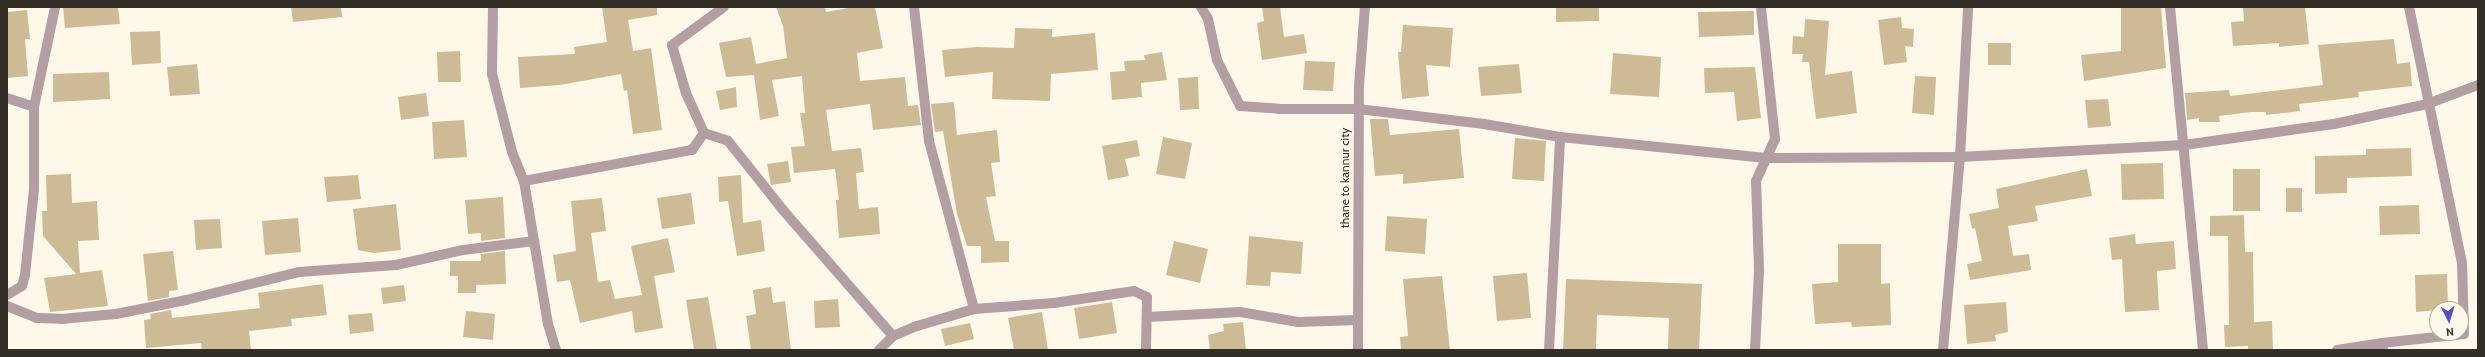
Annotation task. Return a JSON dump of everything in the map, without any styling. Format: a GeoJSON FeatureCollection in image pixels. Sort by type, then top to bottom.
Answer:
{"type":"FeatureCollection","features":[{"type":"Feature","properties":{"kind":"street"},"geometry":{"type":"LineString","coordinates":[[7,295],[22,286],[25,275],[34,189],[34,107],[55,7]]}},
{"type":"Feature","properties":{"kind":"street"},"geometry":{"type":"LineString","coordinates":[[493,7],[492,74],[512,152],[524,181],[548,324],[556,350]]}},
{"type":"Feature","properties":{"kind":"street"},"geometry":{"type":"LineString","coordinates":[[724,7],[672,45],[686,93],[704,133],[728,141],[774,199],[893,336]]}},
{"type":"Feature","properties":{"kind":"street"},"geometry":{"type":"LineString","coordinates":[[914,7],[929,141],[974,310]]}},
{"type":"Feature","properties":{"kind":"street"},"geometry":{"type":"LineString","coordinates":[[1201,7],[1208,19],[1217,60],[1240,106],[1279,109],[1358,109],[1484,124],[1560,137],[1766,158],[1960,156],[2184,145],[2334,124],[2427,104],[2478,85]]}},
{"type":"Feature","properties":{"kind":"street","name":"thane to kannur city"},"geometry":{"type":"LineString","coordinates":[[1358,350],[1358,109],[1365,7]]}},
{"type":"Feature","properties":{"kind":"street"},"geometry":{"type":"LineString","coordinates":[[1755,350],[1759,270],[1756,181],[1775,139],[1761,7]]}},
{"type":"Feature","properties":{"kind":"street"},"geometry":{"type":"LineString","coordinates":[[1943,350],[1960,156],[1968,7]]}},
{"type":"Feature","properties":{"kind":"street"},"geometry":{"type":"LineString","coordinates":[[2170,7],[2203,350]]}},
{"type":"Feature","properties":{"kind":"street"},"geometry":{"type":"LineString","coordinates":[[2337,350],[2382,347],[2464,334],[2462,263],[2427,104],[2409,7]]}},
{"type":"Feature","properties":{"kind":"street"},"geometry":{"type":"LineString","coordinates":[[7,98],[34,107]]}},
{"type":"Feature","properties":{"kind":"street"},"geometry":{"type":"LineString","coordinates":[[524,181],[692,150],[704,133]]}},
{"type":"Feature","properties":{"kind":"street"},"geometry":{"type":"LineString","coordinates":[[1549,350],[1560,137]]}},
{"type":"Feature","properties":{"kind":"street"},"geometry":{"type":"LineString","coordinates":[[7,306],[37,318],[61,319],[116,314],[186,300],[299,272],[396,265],[463,250],[534,240]]}},
{"type":"Feature","properties":{"kind":"street"},"geometry":{"type":"LineString","coordinates":[[879,350],[893,336],[918,326],[974,310],[1054,303],[1134,291],[1147,297],[1146,350]]}},
{"type":"Feature","properties":{"kind":"street"},"geometry":{"type":"LineString","coordinates":[[1147,317],[1240,312],[1298,322],[1358,320]]}},
{"type":"Feature","properties":{"kind":"building"},"geometry":{"type":"Polygon","coordinates":[[[63,7],[118,7],[120,24],[65,28],[63,7]]]}},
{"type":"Feature","properties":{"kind":"building"},"geometry":{"type":"Polygon","coordinates":[[[291,7],[341,7],[342,17],[293,22],[291,7]]]}},
{"type":"Feature","properties":{"kind":"building"},"geometry":{"type":"Polygon","coordinates":[[[602,7],[657,7],[657,15],[628,20],[633,51],[651,48],[662,130],[633,134],[627,90],[624,91],[621,74],[560,85],[520,88],[518,57],[575,54],[574,47],[607,42],[602,7]]]}},
{"type":"Feature","properties":{"kind":"building"},"geometry":{"type":"Polygon","coordinates":[[[776,7],[825,7],[826,12],[854,7],[875,7],[883,48],[857,53],[860,81],[905,77],[908,106],[918,105],[921,125],[873,130],[870,104],[826,110],[832,151],[861,148],[864,172],[856,173],[859,209],[878,207],[880,234],[839,238],[836,200],[839,200],[835,169],[794,173],[791,147],[805,146],[800,113],[805,113],[802,76],[772,80],[779,116],[760,120],[754,75],[726,77],[719,43],[751,37],[756,64],[787,58],[783,26],[776,7]]]}},
{"type":"Feature","properties":{"kind":"building"},"geometry":{"type":"Polygon","coordinates":[[[1262,7],[1280,7],[1284,37],[1304,34],[1307,53],[1262,60],[1257,23],[1264,21],[1262,7]]]}},
{"type":"Feature","properties":{"kind":"building"},"geometry":{"type":"Polygon","coordinates":[[[1556,7],[1599,7],[1599,21],[1556,22],[1556,7]]]}},
{"type":"Feature","properties":{"kind":"building"},"geometry":{"type":"Polygon","coordinates":[[[2121,7],[2161,7],[2166,68],[2084,81],[2081,55],[2121,51],[2121,7]]]}},
{"type":"Feature","properties":{"kind":"building"},"geometry":{"type":"Polygon","coordinates":[[[2243,7],[2305,7],[2309,44],[2279,47],[2279,43],[2233,46],[2231,22],[2244,21],[2243,7]]]}},
{"type":"Feature","properties":{"kind":"building"},"geometry":{"type":"Polygon","coordinates":[[[27,10],[30,39],[25,39],[28,76],[7,78],[7,12],[27,10]]]}},
{"type":"Feature","properties":{"kind":"building"},"geometry":{"type":"Polygon","coordinates":[[[1754,11],[1754,35],[1699,37],[1698,12],[1754,11]]]}},
{"type":"Feature","properties":{"kind":"building"},"geometry":{"type":"Polygon","coordinates":[[[1901,17],[1902,28],[1914,29],[1913,47],[1905,46],[1907,62],[1884,65],[1878,20],[1901,17]]]}},
{"type":"Feature","properties":{"kind":"building"},"geometry":{"type":"Polygon","coordinates":[[[1805,19],[1829,21],[1825,75],[1852,71],[1857,113],[1816,119],[1809,62],[1802,62],[1803,54],[1792,54],[1793,36],[1804,37],[1805,19]]]}},
{"type":"Feature","properties":{"kind":"building"},"geometry":{"type":"Polygon","coordinates":[[[1403,25],[1453,28],[1450,67],[1426,65],[1429,96],[1402,99],[1398,52],[1401,52],[1403,25]]]}},
{"type":"Feature","properties":{"kind":"building"},"geometry":{"type":"Polygon","coordinates":[[[1015,28],[1052,29],[1052,37],[1095,33],[1098,70],[1051,74],[1050,101],[992,99],[993,72],[945,77],[942,50],[977,47],[1014,48],[1015,28]]]}},
{"type":"Feature","properties":{"kind":"building"},"geometry":{"type":"Polygon","coordinates":[[[160,31],[161,63],[132,65],[130,32],[160,31]]]}},
{"type":"Feature","properties":{"kind":"building"},"geometry":{"type":"Polygon","coordinates":[[[2394,39],[2397,64],[2410,62],[2412,86],[2358,92],[2359,97],[2299,104],[2300,111],[2266,115],[2266,112],[2251,112],[2219,116],[2220,122],[2199,122],[2199,118],[2187,120],[2185,93],[2229,90],[2230,96],[2323,85],[2318,45],[2394,39]]]}},
{"type":"Feature","properties":{"kind":"building"},"geometry":{"type":"Polygon","coordinates":[[[1988,43],[2011,43],[2011,65],[1988,65],[1988,43]]]}},
{"type":"Feature","properties":{"kind":"building"},"geometry":{"type":"Polygon","coordinates":[[[460,51],[461,82],[438,82],[437,52],[460,51]]]}},
{"type":"Feature","properties":{"kind":"building"},"geometry":{"type":"Polygon","coordinates":[[[1162,52],[1167,80],[1141,83],[1142,97],[1112,100],[1110,72],[1125,71],[1124,61],[1145,60],[1144,55],[1162,52]]]}},
{"type":"Feature","properties":{"kind":"building"},"geometry":{"type":"Polygon","coordinates":[[[1613,53],[1661,57],[1659,97],[1610,94],[1613,53]]]}},
{"type":"Feature","properties":{"kind":"building"},"geometry":{"type":"Polygon","coordinates":[[[1305,61],[1335,62],[1333,91],[1303,90],[1305,61]]]}},
{"type":"Feature","properties":{"kind":"building"},"geometry":{"type":"Polygon","coordinates":[[[197,64],[200,94],[170,96],[167,67],[197,64]]]}},
{"type":"Feature","properties":{"kind":"building"},"geometry":{"type":"Polygon","coordinates":[[[1519,64],[1522,93],[1481,96],[1478,67],[1519,64]]]}},
{"type":"Feature","properties":{"kind":"building"},"geometry":{"type":"Polygon","coordinates":[[[1755,67],[1761,118],[1737,121],[1734,92],[1705,93],[1704,68],[1755,67]]]}},
{"type":"Feature","properties":{"kind":"building"},"geometry":{"type":"Polygon","coordinates":[[[109,72],[110,99],[53,102],[53,74],[109,72]]]}},
{"type":"Feature","properties":{"kind":"building"},"geometry":{"type":"Polygon","coordinates":[[[1915,76],[1936,77],[1934,115],[1912,113],[1915,76]]]}},
{"type":"Feature","properties":{"kind":"building"},"geometry":{"type":"Polygon","coordinates":[[[1198,77],[1199,109],[1180,110],[1178,78],[1198,77]]]}},
{"type":"Feature","properties":{"kind":"building"},"geometry":{"type":"Polygon","coordinates":[[[736,87],[737,107],[720,110],[716,91],[736,87]]]}},
{"type":"Feature","properties":{"kind":"building"},"geometry":{"type":"Polygon","coordinates":[[[426,93],[429,116],[401,120],[398,97],[426,93]]]}},
{"type":"Feature","properties":{"kind":"building"},"geometry":{"type":"Polygon","coordinates":[[[2108,99],[2111,126],[2088,128],[2085,100],[2108,99]]]}},
{"type":"Feature","properties":{"kind":"building"},"geometry":{"type":"Polygon","coordinates":[[[954,102],[957,135],[997,130],[1000,162],[991,163],[996,196],[986,197],[995,241],[1009,241],[1009,262],[981,263],[981,246],[967,246],[957,214],[943,131],[935,132],[931,104],[954,102]]]}},
{"type":"Feature","properties":{"kind":"building"},"geometry":{"type":"Polygon","coordinates":[[[1370,119],[1388,119],[1390,135],[1459,129],[1464,178],[1403,184],[1403,174],[1375,176],[1370,119]]]}},
{"type":"Feature","properties":{"kind":"building"},"geometry":{"type":"Polygon","coordinates":[[[464,120],[467,157],[434,159],[432,122],[464,120]]]}},
{"type":"Feature","properties":{"kind":"building"},"geometry":{"type":"Polygon","coordinates":[[[1163,137],[1192,143],[1185,179],[1156,174],[1163,137]]]}},
{"type":"Feature","properties":{"kind":"building"},"geometry":{"type":"Polygon","coordinates":[[[1515,138],[1546,141],[1544,181],[1512,179],[1515,138]]]}},
{"type":"Feature","properties":{"kind":"building"},"geometry":{"type":"Polygon","coordinates":[[[1137,140],[1140,156],[1125,159],[1129,176],[1108,180],[1102,146],[1137,140]]]}},
{"type":"Feature","properties":{"kind":"building"},"geometry":{"type":"Polygon","coordinates":[[[2411,148],[2412,176],[2347,178],[2347,193],[2315,194],[2315,156],[2366,155],[2366,149],[2411,148]]]}},
{"type":"Feature","properties":{"kind":"building"},"geometry":{"type":"Polygon","coordinates":[[[788,161],[791,182],[771,185],[767,164],[788,161]]]}},
{"type":"Feature","properties":{"kind":"building"},"geometry":{"type":"Polygon","coordinates":[[[2163,163],[2164,199],[2122,200],[2121,164],[2163,163]]]}},
{"type":"Feature","properties":{"kind":"building"},"geometry":{"type":"Polygon","coordinates":[[[2087,169],[2092,196],[2035,206],[2038,221],[2008,226],[2013,256],[2029,254],[2031,270],[1970,280],[1967,264],[1982,261],[1975,228],[1972,229],[1969,214],[1999,208],[1996,189],[2087,169]]]}},
{"type":"Feature","properties":{"kind":"building"},"geometry":{"type":"Polygon","coordinates":[[[2233,169],[2260,169],[2260,211],[2233,211],[2233,169]]]}},
{"type":"Feature","properties":{"kind":"building"},"geometry":{"type":"Polygon","coordinates":[[[71,174],[72,203],[97,201],[99,240],[78,241],[80,273],[102,270],[108,306],[50,312],[44,278],[76,274],[43,236],[42,211],[47,211],[46,175],[71,174]]]}},
{"type":"Feature","properties":{"kind":"building"},"geometry":{"type":"Polygon","coordinates":[[[358,175],[361,199],[327,202],[324,177],[358,175]]]}},
{"type":"Feature","properties":{"kind":"building"},"geometry":{"type":"Polygon","coordinates":[[[741,175],[743,223],[761,220],[765,251],[737,256],[728,201],[719,202],[718,177],[741,175]]]}},
{"type":"Feature","properties":{"kind":"building"},"geometry":{"type":"Polygon","coordinates":[[[2286,188],[2302,188],[2302,212],[2286,212],[2286,188]]]}},
{"type":"Feature","properties":{"kind":"building"},"geometry":{"type":"Polygon","coordinates":[[[691,193],[695,224],[662,229],[657,198],[691,193]]]}},
{"type":"Feature","properties":{"kind":"building"},"geometry":{"type":"Polygon","coordinates":[[[503,197],[505,238],[481,241],[481,233],[468,234],[465,200],[503,197]]]}},
{"type":"Feature","properties":{"kind":"building"},"geometry":{"type":"Polygon","coordinates":[[[602,198],[606,231],[591,233],[598,282],[610,280],[615,299],[642,295],[631,246],[668,238],[675,272],[654,276],[663,328],[635,333],[632,311],[580,323],[570,280],[557,282],[553,255],[576,251],[571,201],[602,198]]]}},
{"type":"Feature","properties":{"kind":"building"},"geometry":{"type":"Polygon","coordinates":[[[396,204],[401,250],[374,253],[358,250],[353,209],[396,204]]]}},
{"type":"Feature","properties":{"kind":"building"},"geometry":{"type":"Polygon","coordinates":[[[2419,205],[2420,234],[2380,235],[2379,206],[2419,205]]]}},
{"type":"Feature","properties":{"kind":"building"},"geometry":{"type":"Polygon","coordinates":[[[2244,215],[2245,252],[2253,252],[2254,322],[2272,321],[2273,350],[2248,350],[2248,346],[2225,347],[2224,325],[2229,325],[2228,236],[2210,236],[2210,216],[2244,215]]]}},
{"type":"Feature","properties":{"kind":"building"},"geometry":{"type":"Polygon","coordinates":[[[1387,216],[1427,219],[1425,254],[1385,251],[1387,216]]]}},
{"type":"Feature","properties":{"kind":"building"},"geometry":{"type":"Polygon","coordinates":[[[298,218],[301,252],[265,255],[262,221],[298,218]]]}},
{"type":"Feature","properties":{"kind":"building"},"geometry":{"type":"Polygon","coordinates":[[[220,219],[222,248],[196,250],[194,220],[220,219]]]}},
{"type":"Feature","properties":{"kind":"building"},"geometry":{"type":"Polygon","coordinates":[[[2135,234],[2136,244],[2174,241],[2176,269],[2157,271],[2159,310],[2125,312],[2122,259],[2112,260],[2109,238],[2135,234]]]}},
{"type":"Feature","properties":{"kind":"building"},"geometry":{"type":"Polygon","coordinates":[[[1249,236],[1303,242],[1301,274],[1271,272],[1270,286],[1246,285],[1249,236]]]}},
{"type":"Feature","properties":{"kind":"building"},"geometry":{"type":"Polygon","coordinates":[[[1174,241],[1208,249],[1200,283],[1166,275],[1174,241]]]}},
{"type":"Feature","properties":{"kind":"building"},"geometry":{"type":"Polygon","coordinates":[[[1838,244],[1881,244],[1881,284],[1890,283],[1891,325],[1852,327],[1851,322],[1815,324],[1812,284],[1838,282],[1838,244]]]}},
{"type":"Feature","properties":{"kind":"building"},"geometry":{"type":"Polygon","coordinates":[[[173,251],[178,290],[169,291],[169,297],[148,301],[143,254],[173,251]]]}},
{"type":"Feature","properties":{"kind":"building"},"geometry":{"type":"Polygon","coordinates":[[[505,251],[506,284],[476,285],[476,293],[458,293],[458,276],[450,276],[450,261],[481,261],[481,254],[505,251]]]}},
{"type":"Feature","properties":{"kind":"building"},"geometry":{"type":"Polygon","coordinates":[[[1527,273],[1531,318],[1497,321],[1493,276],[1527,273]]]}},
{"type":"Feature","properties":{"kind":"building"},"geometry":{"type":"Polygon","coordinates":[[[2447,274],[2448,301],[2429,301],[2429,311],[2416,312],[2415,275],[2447,274]]]}},
{"type":"Feature","properties":{"kind":"building"},"geometry":{"type":"Polygon","coordinates":[[[1442,276],[1450,350],[1401,350],[1400,337],[1408,336],[1403,279],[1442,276]]]}},
{"type":"Feature","properties":{"kind":"building"},"geometry":{"type":"Polygon","coordinates":[[[1566,279],[1702,284],[1699,350],[1668,350],[1669,318],[1597,315],[1596,350],[1563,350],[1566,279]]]}},
{"type":"Feature","properties":{"kind":"building"},"geometry":{"type":"Polygon","coordinates":[[[323,284],[327,315],[291,319],[292,326],[249,331],[251,350],[202,350],[201,343],[146,348],[144,320],[151,319],[150,314],[171,310],[172,318],[260,308],[258,293],[323,284]]]}},
{"type":"Feature","properties":{"kind":"building"},"geometry":{"type":"Polygon","coordinates":[[[404,285],[406,301],[383,304],[381,288],[404,285]]]}},
{"type":"Feature","properties":{"kind":"building"},"geometry":{"type":"Polygon","coordinates":[[[771,287],[773,303],[785,301],[791,350],[751,350],[746,316],[756,314],[753,290],[771,287]]]}},
{"type":"Feature","properties":{"kind":"building"},"geometry":{"type":"Polygon","coordinates":[[[708,297],[717,350],[694,350],[686,300],[708,297]]]}},
{"type":"Feature","properties":{"kind":"building"},"geometry":{"type":"Polygon","coordinates":[[[838,299],[840,327],[815,328],[814,301],[838,299]]]}},
{"type":"Feature","properties":{"kind":"building"},"geometry":{"type":"Polygon","coordinates":[[[1112,302],[1117,333],[1079,339],[1074,308],[1112,302]]]}},
{"type":"Feature","properties":{"kind":"building"},"geometry":{"type":"Polygon","coordinates":[[[2006,302],[2008,332],[1995,335],[1996,341],[1967,344],[1964,305],[2006,302]]]}},
{"type":"Feature","properties":{"kind":"building"},"geometry":{"type":"Polygon","coordinates":[[[466,311],[495,314],[493,340],[463,337],[466,311]]]}},
{"type":"Feature","properties":{"kind":"building"},"geometry":{"type":"Polygon","coordinates":[[[1042,312],[1048,350],[1014,350],[1008,318],[1042,312]]]}},
{"type":"Feature","properties":{"kind":"building"},"geometry":{"type":"Polygon","coordinates":[[[372,313],[374,331],[350,334],[348,315],[372,313]]]}},
{"type":"Feature","properties":{"kind":"building"},"geometry":{"type":"Polygon","coordinates":[[[1243,322],[1246,350],[1210,350],[1208,335],[1224,331],[1223,324],[1243,322]]]}},
{"type":"Feature","properties":{"kind":"building"},"geometry":{"type":"Polygon","coordinates":[[[970,323],[974,339],[945,346],[941,329],[970,323]]]}}]}
